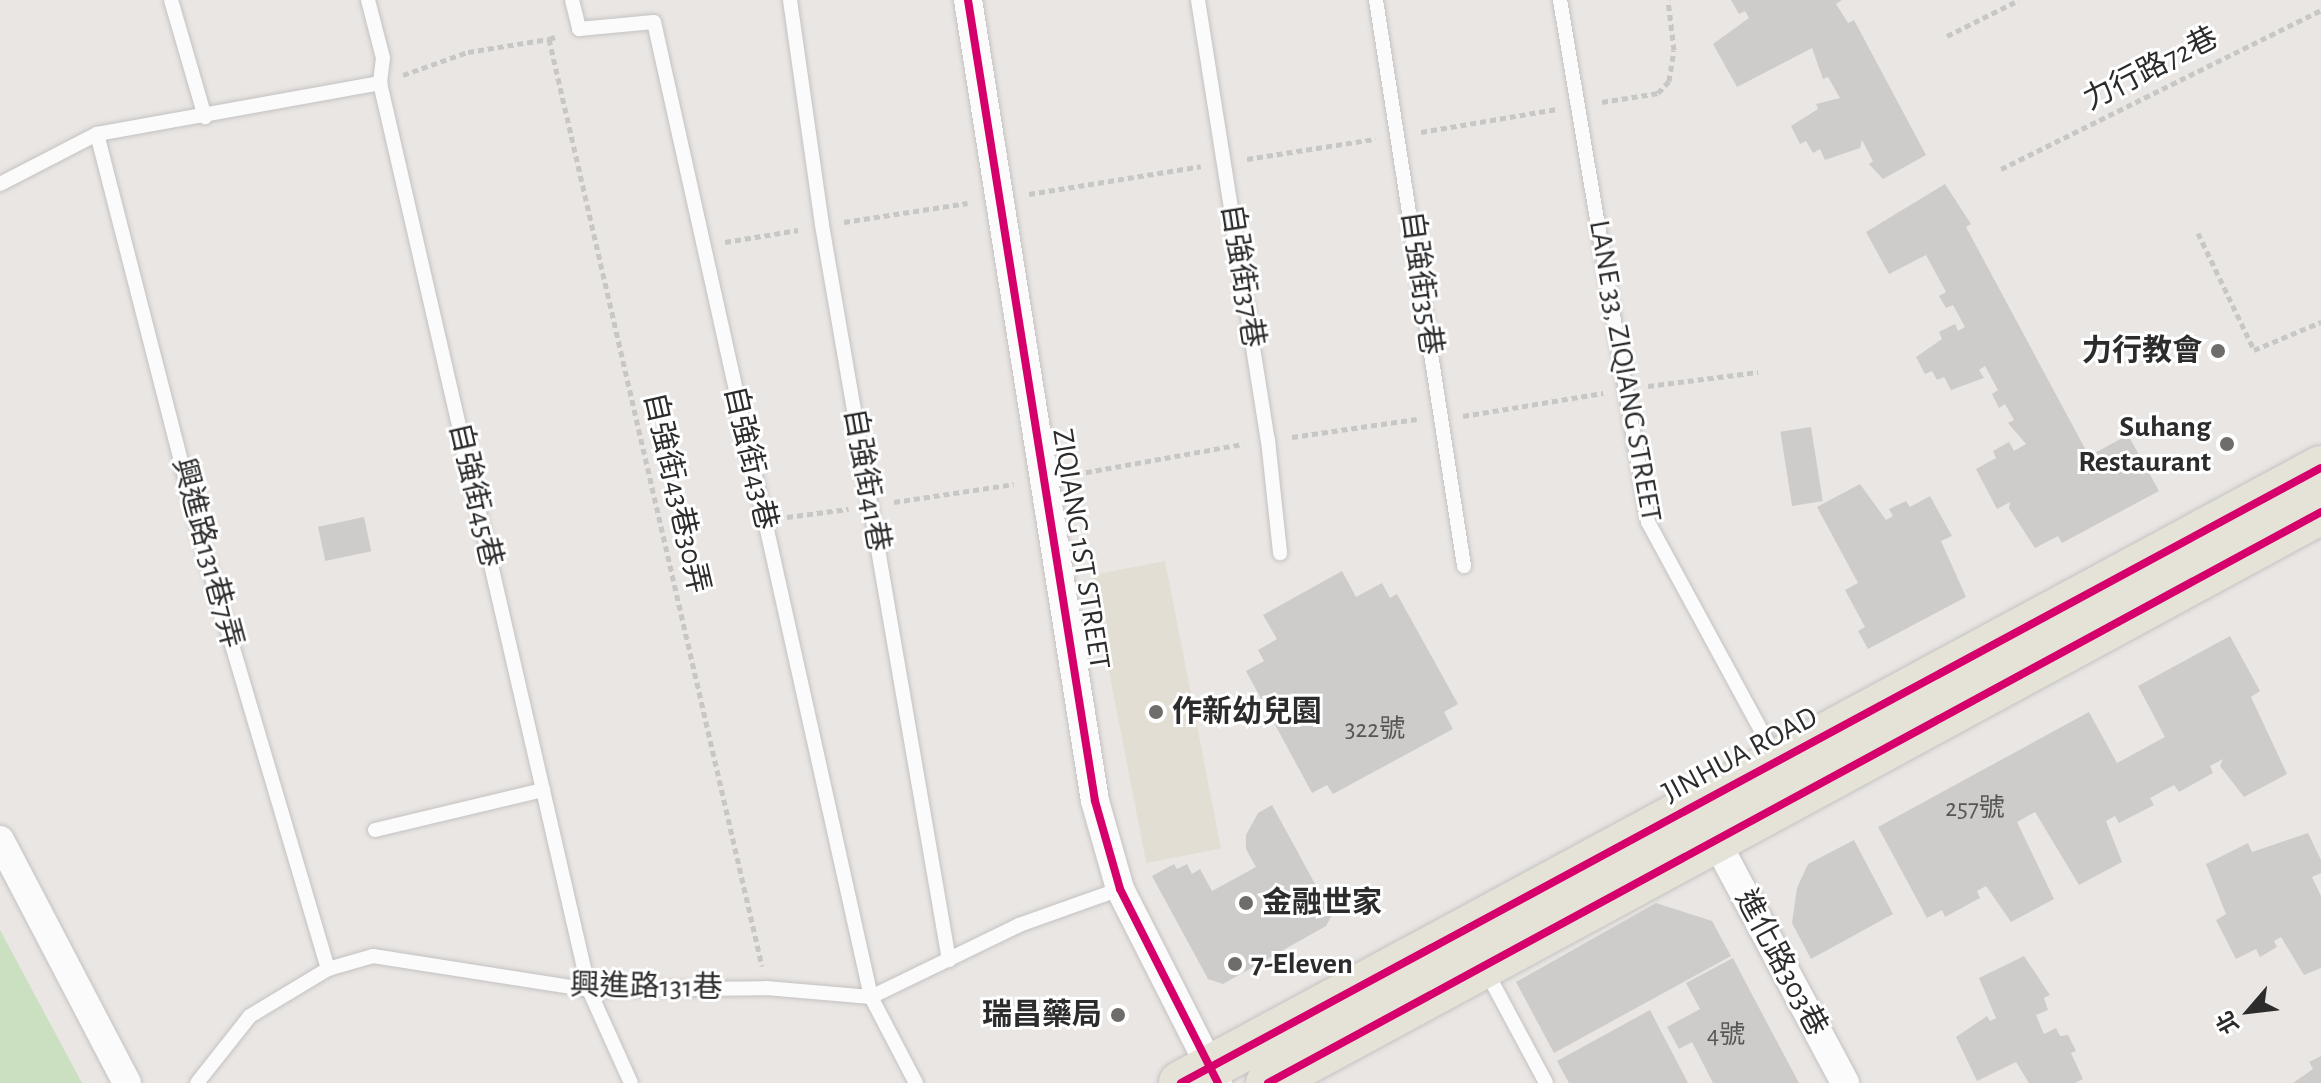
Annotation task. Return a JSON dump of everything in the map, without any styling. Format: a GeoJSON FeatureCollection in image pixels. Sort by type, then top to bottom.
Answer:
{"type":"FeatureCollection","features":[{"type":"Feature","properties":{"kind":"main road","name":"JINHUA ROAD"},"geometry":{"type":"LineString","coordinates":[[1203,1078],[1778,762],[2315,501]]}},
{"type":"Feature","properties":{"kind":"main road","name":"JINHUA ROAD"},"geometry":{"type":"LineString","coordinates":[[1290,1078],[1483,965],[1717,843],[2315,501]]}},
{"type":"Feature","properties":{"kind":"street","name":"ZIQIANG 1ST STREET"},"geometry":{"type":"LineString","coordinates":[[968,0],[1095,801],[1120,889],[1203,1078]]}},
{"type":"Feature","properties":{"kind":"street"},"geometry":{"type":"LineString","coordinates":[[0,840],[127,1083]]}},
{"type":"Feature","properties":{"kind":"street","name":"進化路303巷"},"geometry":{"type":"LineString","coordinates":[[1717,843],[1845,1083]]}},
{"type":"Feature","properties":{"kind":"lane"},"geometry":{"type":"LineString","coordinates":[[171,0],[205,117]]}},
{"type":"Feature","properties":{"kind":"lane","name":"自強街45巷"},"geometry":{"type":"LineString","coordinates":[[368,0],[383,58],[380,83],[589,990],[631,1083]]}},
{"type":"Feature","properties":{"kind":"lane"},"geometry":{"type":"LineString","coordinates":[[572,0],[579,29]]}},
{"type":"Feature","properties":{"kind":"lane","name":"自強街41巷"},"geometry":{"type":"LineString","coordinates":[[790,0],[822,225],[949,960]]}},
{"type":"Feature","properties":{"kind":"lane","name":"自強街37巷"},"geometry":{"type":"LineString","coordinates":[[1198,0],[1225,163],[1280,553]]}},
{"type":"Feature","properties":{"kind":"lane","name":"自強街35巷"},"geometry":{"type":"LineString","coordinates":[[1376,0],[1464,566]]}},
{"type":"Feature","properties":{"kind":"lane","name":"LANE 33, ZIQIANG STREET"},"geometry":{"type":"LineString","coordinates":[[1560,0],[1648,522],[1778,762]]}},
{"type":"Feature","properties":{"kind":"lane","name":"自強街43巷"},"geometry":{"type":"LineString","coordinates":[[579,29],[654,22],[701,247],[871,997],[916,1083]]}},
{"type":"Feature","properties":{"kind":"lane"},"geometry":{"type":"LineString","coordinates":[[0,184],[97,134],[205,117],[380,83]]}},
{"type":"Feature","properties":{"kind":"lane","name":"興進路131巷7弄"},"geometry":{"type":"LineString","coordinates":[[97,134],[206,557],[328,969]]}},
{"type":"Feature","properties":{"kind":"lane"},"geometry":{"type":"LineString","coordinates":[[375,830],[543,790]]}},
{"type":"Feature","properties":{"kind":"lane"},"geometry":{"type":"LineString","coordinates":[[871,997],[1019,925],[1120,889]]}},
{"type":"Feature","properties":{"kind":"lane","name":"興進路131巷"},"geometry":{"type":"LineString","coordinates":[[197,1083],[250,1016],[328,969],[373,956],[589,990],[766,988],[871,997]]}},
{"type":"Feature","properties":{"kind":"lane"},"geometry":{"type":"LineString","coordinates":[[1483,965],[1546,1083]]}},
{"type":"Feature","properties":{"kind":"path"},"geometry":{"type":"LineString","coordinates":[[701,247],[822,225],[1658,93],[1669,81],[1674,50],[1668,0]]}},
{"type":"Feature","properties":{"kind":"path"},"geometry":{"type":"LineString","coordinates":[[1947,36],[2019,0]]}},
{"type":"Feature","properties":{"kind":"path"},"geometry":{"type":"LineString","coordinates":[[380,83],[468,52],[549,39],[579,29]]}},
{"type":"Feature","properties":{"kind":"path"},"geometry":{"type":"LineString","coordinates":[[2198,233],[2254,350],[2321,322]]}},
{"type":"Feature","properties":{"kind":"shaded area","name":"作新幼兒園"},"geometry":{"type":"Polygon","coordinates":[[[1165,561],[1221,849],[1146,863],[1090,576],[1165,561]]]}},
{"type":"Feature","properties":{"kind":"green space"},"geometry":{"type":"Polygon","coordinates":[[[0,930],[82,1083],[0,1083],[0,930]]]}},
{"type":"Feature","properties":{"kind":"building"},"geometry":{"type":"Polygon","coordinates":[[[1731,0],[1842,0],[1836,4],[1848,23],[1854,20],[1926,155],[1883,179],[1869,164],[1873,161],[1862,140],[1860,148],[1825,160],[1820,149],[1813,153],[1806,141],[1800,144],[1791,126],[1818,109],[1816,104],[1840,98],[1828,77],[1823,79],[1812,48],[1737,87],[1713,44],[1749,18],[1745,11],[1739,14],[1731,0]]]}},
{"type":"Feature","properties":{"kind":"building"},"geometry":{"type":"Polygon","coordinates":[[[1945,184],[1971,224],[1966,227],[2089,456],[2128,435],[2159,491],[2062,543],[2058,536],[2035,548],[2009,508],[2010,502],[1997,509],[1976,469],[1996,458],[1993,451],[2009,442],[2014,451],[2026,444],[2008,423],[2014,420],[2005,404],[1999,408],[1992,394],[1998,390],[1985,366],[1979,370],[1984,378],[1951,390],[1944,377],[1937,380],[1932,371],[1925,374],[1916,357],[1942,339],[1939,332],[1955,324],[1958,331],[1965,327],[1953,305],[1946,308],[1939,296],[1946,292],[1926,255],[1889,274],[1866,232],[1945,184]]]}},
{"type":"Feature","properties":{"kind":"building"},"geometry":{"type":"Polygon","coordinates":[[[1811,427],[1823,501],[1792,506],[1780,432],[1811,427]]]}},
{"type":"Feature","properties":{"kind":"building"},"geometry":{"type":"Polygon","coordinates":[[[1860,484],[1886,520],[1893,516],[1889,509],[1906,501],[1910,507],[1930,496],[1952,536],[1941,541],[1966,597],[1868,649],[1858,631],[1865,627],[1845,590],[1858,583],[1817,507],[1860,484]]]}},
{"type":"Feature","properties":{"kind":"building"},"geometry":{"type":"Polygon","coordinates":[[[364,517],[371,551],[325,561],[318,527],[364,517]]]}},
{"type":"Feature","properties":{"kind":"building"},"geometry":{"type":"Polygon","coordinates":[[[1342,571],[1356,597],[1382,583],[1390,598],[1397,594],[1458,704],[1444,712],[1453,729],[1333,794],[1327,785],[1312,793],[1246,671],[1264,661],[1258,650],[1277,639],[1263,615],[1342,571]]]}},
{"type":"Feature","properties":{"kind":"building"},"geometry":{"type":"Polygon","coordinates":[[[2230,636],[2260,691],[2251,697],[2287,774],[2244,797],[2220,766],[2223,759],[2210,766],[2213,773],[2179,792],[2174,785],[2150,798],[2154,805],[2119,823],[2115,816],[2106,821],[2122,862],[2079,885],[2035,812],[2017,822],[2054,899],[2011,922],[1986,886],[1977,891],[1980,898],[1945,917],[1942,910],[1927,918],[1878,827],[2089,712],[2117,763],[2165,737],[2138,686],[2230,636]]]}},
{"type":"Feature","properties":{"kind":"building","name":"金融世家"},"geometry":{"type":"Polygon","coordinates":[[[1272,805],[1332,915],[1326,926],[1223,984],[1208,979],[1152,876],[1174,864],[1177,869],[1187,864],[1192,874],[1200,869],[1212,891],[1256,867],[1246,849],[1246,835],[1258,813],[1272,805]]]}},
{"type":"Feature","properties":{"kind":"building"},"geometry":{"type":"Polygon","coordinates":[[[2308,833],[2321,860],[2321,873],[2312,877],[2321,896],[2321,968],[2304,975],[2281,937],[2274,941],[2277,947],[2260,957],[2256,949],[2236,959],[2216,920],[2226,914],[2206,864],[2248,843],[2252,852],[2308,833]]]}},
{"type":"Feature","properties":{"kind":"building"},"geometry":{"type":"Polygon","coordinates":[[[1854,840],[1893,914],[1811,959],[1792,923],[1797,888],[1808,864],[1854,840]]]}},
{"type":"Feature","properties":{"kind":"building"},"geometry":{"type":"Polygon","coordinates":[[[1656,903],[1712,921],[1731,956],[1554,1053],[1516,982],[1656,903]]]}},
{"type":"Feature","properties":{"kind":"building"},"geometry":{"type":"Polygon","coordinates":[[[2024,956],[2050,995],[2044,998],[2048,1010],[2036,1015],[2044,1034],[2056,1028],[2060,1036],[2068,1035],[2076,1051],[2071,1053],[2083,1079],[2075,1083],[2029,1083],[2016,1062],[1977,1081],[1956,1037],[1987,1016],[1990,1021],[1996,1018],[1979,978],[2024,956]]]}},
{"type":"Feature","properties":{"kind":"building"},"geometry":{"type":"Polygon","coordinates":[[[1733,958],[1799,1083],[1713,1083],[1692,1042],[1679,1049],[1667,1027],[1700,1009],[1686,983],[1733,958]]]}},
{"type":"Feature","properties":{"kind":"building"},"geometry":{"type":"Polygon","coordinates":[[[1650,1010],[1688,1083],[1569,1083],[1557,1061],[1650,1010]]]}},
{"type":"Feature","properties":{"kind":"building"},"geometry":{"type":"Polygon","coordinates":[[[2321,1056],[2321,1083],[2293,1083],[2313,1069],[2309,1062],[2321,1056]]]}},
{"type":"Feature","properties":{"kind":"cycle path"},"geometry":{"type":"LineString","coordinates":[[968,0],[1095,801],[1120,889],[1218,1083]]}},
{"type":"Feature","properties":{"kind":"cycle path"},"geometry":{"type":"LineString","coordinates":[[1181,1083],[2321,468]]}},
{"type":"Feature","properties":{"kind":"cycle path"},"geometry":{"type":"LineString","coordinates":[[1268,1083],[2321,512]]}},
{"type":"Feature","properties":{"kind":"place","name":"力行教會"},"geometry":{"type":"Point","coordinates":[2218,351]}},
{"type":"Feature","properties":{"kind":"place","name":"Suhang Restaurant"},"geometry":{"type":"Point","coordinates":[2227,444]}},
{"type":"Feature","properties":{"kind":"place","name":"作新幼兒園"},"geometry":{"type":"Point","coordinates":[1156,712]}},
{"type":"Feature","properties":{"kind":"place","name":"金融世家"},"geometry":{"type":"Point","coordinates":[1246,903]}},
{"type":"Feature","properties":{"kind":"place","name":"7-Eleven"},"geometry":{"type":"Point","coordinates":[1235,964]}},
{"type":"Feature","properties":{"kind":"place","name":"瑞昌藥局"},"geometry":{"type":"Point","coordinates":[1118,1015]}}]}
